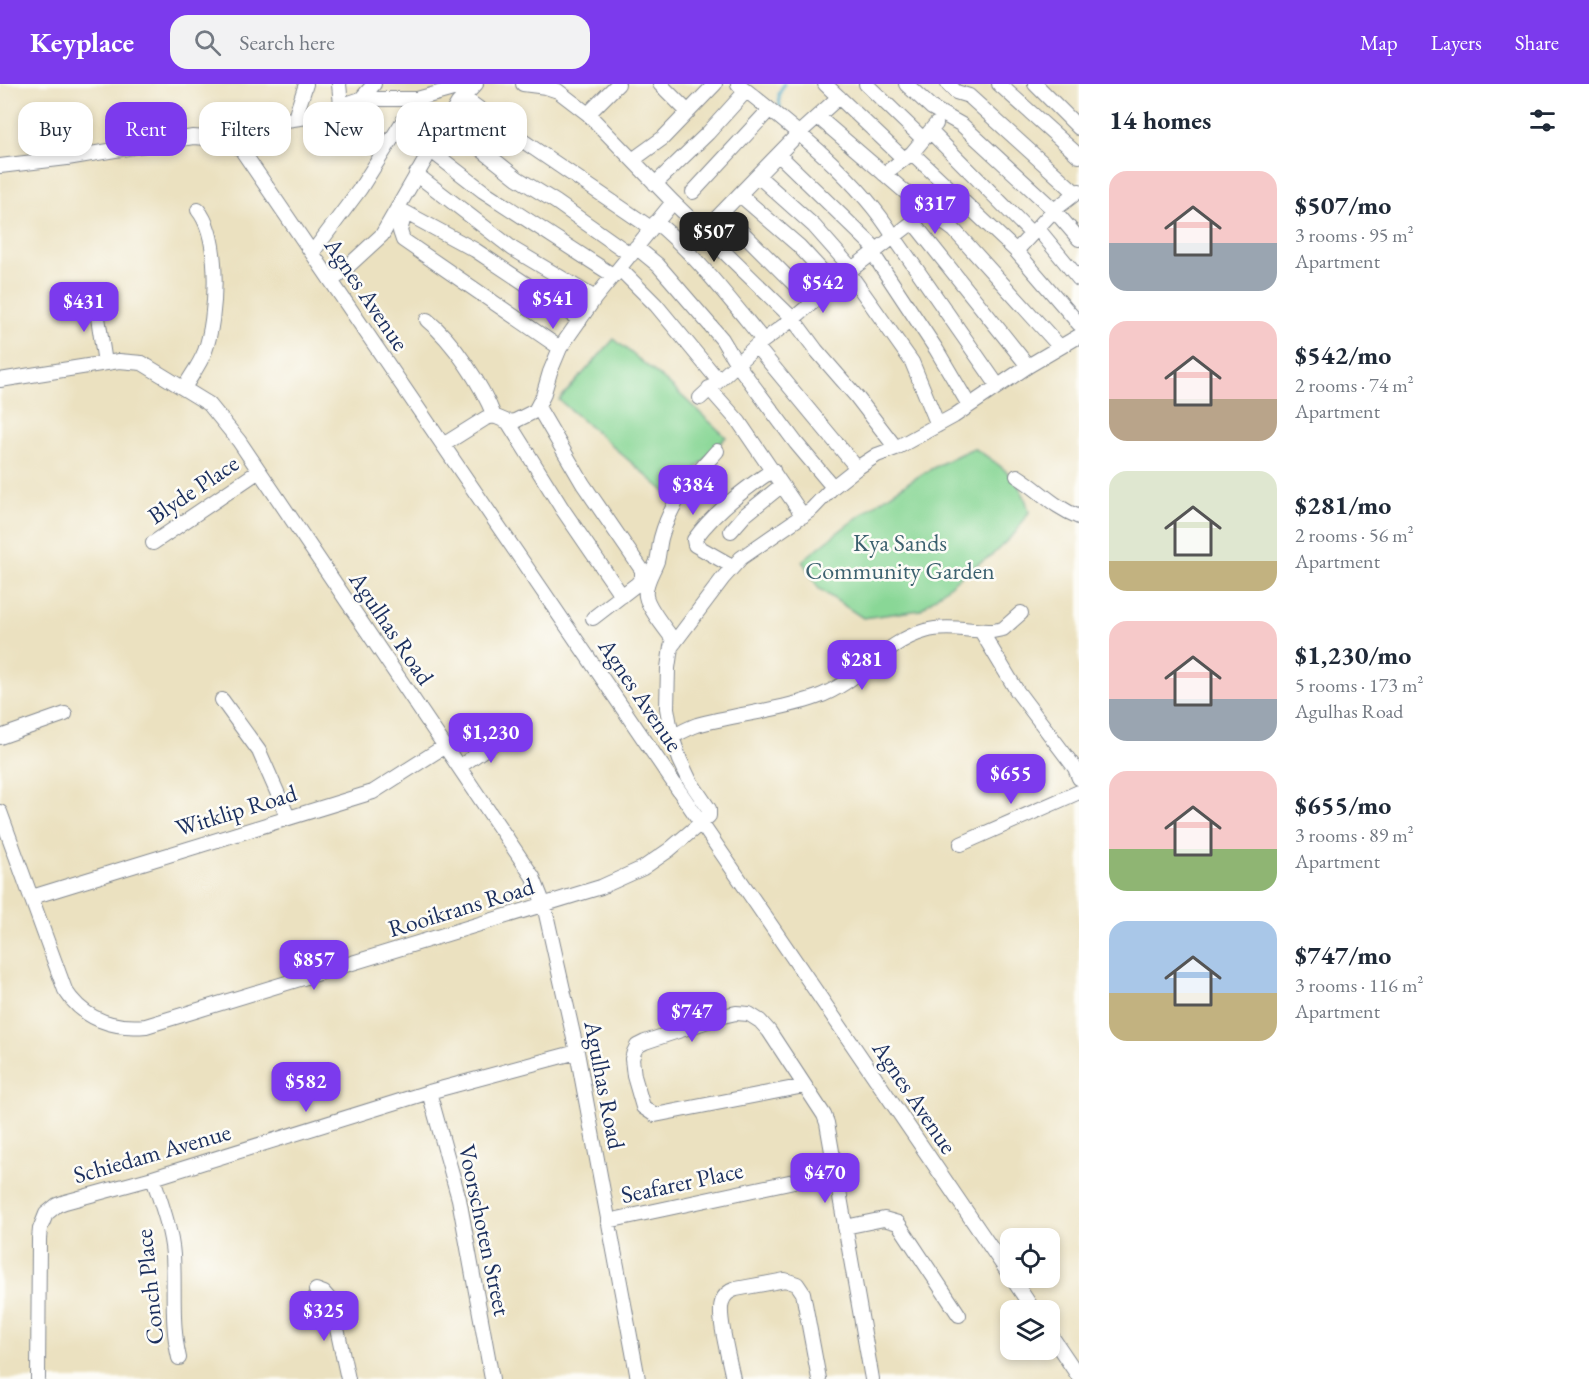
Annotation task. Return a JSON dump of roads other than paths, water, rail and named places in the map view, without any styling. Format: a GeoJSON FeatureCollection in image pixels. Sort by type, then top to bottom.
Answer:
{"type":"FeatureCollection","features":[{"type":"Feature","properties":{"kind":"street"},"geometry":{"type":"LineString","coordinates":[[295,118],[306,84]]}},
{"type":"Feature","properties":{"kind":"street"},"geometry":{"type":"LineString","coordinates":[[339,84],[341,102]]}},
{"type":"Feature","properties":{"kind":"street"},"geometry":{"type":"LineString","coordinates":[[361,99],[374,84]]}},
{"type":"Feature","properties":{"kind":"street"},"geometry":{"type":"LineString","coordinates":[[458,89],[471,84]]}},
{"type":"Feature","properties":{"kind":"street"},"geometry":{"type":"LineString","coordinates":[[351,102],[361,99],[417,99],[476,84]]}},
{"type":"Feature","properties":{"kind":"street"},"geometry":{"type":"LineString","coordinates":[[523,84],[561,88],[588,114],[673,202],[793,319],[896,448]]}},
{"type":"Feature","properties":{"kind":"street"},"geometry":{"type":"LineString","coordinates":[[588,114],[618,84]]}},
{"type":"Feature","properties":{"kind":"street"},"geometry":{"type":"LineString","coordinates":[[660,84],[688,112]]}},
{"type":"Feature","properties":{"kind":"street"},"geometry":{"type":"LineString","coordinates":[[633,159],[657,143],[715,84]]}},
{"type":"Feature","properties":{"kind":"street"},"geometry":{"type":"LineString","coordinates":[[825,84],[1016,251],[1079,324]]}},
{"type":"Feature","properties":{"kind":"street"},"geometry":{"type":"LineString","coordinates":[[866,84],[1035,232],[1079,279]]}},
{"type":"Feature","properties":{"kind":"street"},"geometry":{"type":"LineString","coordinates":[[906,84],[919,98],[962,125],[1054,210],[1079,239]]}},
{"type":"Feature","properties":{"kind":"street"},"geometry":{"type":"LineString","coordinates":[[948,84],[956,92],[969,96],[1077,192],[1054,210],[1016,251]]}},
{"type":"Feature","properties":{"kind":"street"},"geometry":{"type":"LineString","coordinates":[[969,96],[977,84]]}},
{"type":"Feature","properties":{"kind":"street"},"geometry":{"type":"LineString","coordinates":[[999,84],[1079,156]]}},
{"type":"Feature","properties":{"kind":"street"},"geometry":{"type":"LineString","coordinates":[[1035,84],[1079,129]]}},
{"type":"Feature","properties":{"kind":"street"},"geometry":{"type":"LineString","coordinates":[[655,183],[701,140],[742,87],[798,134],[861,192],[881,215],[998,386]]}},
{"type":"Feature","properties":{"kind":"street"},"geometry":{"type":"LineString","coordinates":[[458,89],[523,141],[679,243],[718,285],[857,468]]}},
{"type":"Feature","properties":{"kind":"street"},"geometry":{"type":"LineString","coordinates":[[704,231],[798,134],[840,97]]}},
{"type":"Feature","properties":{"kind":"street"},"geometry":{"type":"LineString","coordinates":[[312,252],[360,189],[417,99]]}},
{"type":"Feature","properties":{"kind":"street"},"geometry":{"type":"LineString","coordinates":[[693,192],[769,110]]}},
{"type":"Feature","properties":{"kind":"street"},"geometry":{"type":"LineString","coordinates":[[884,174],[908,156],[943,115]]}},
{"type":"Feature","properties":{"kind":"street"},"geometry":{"type":"LineString","coordinates":[[291,119],[303,116]]}},
{"type":"Feature","properties":{"kind":"street"},"geometry":{"type":"LineString","coordinates":[[818,117],[954,230],[1060,346]]}},
{"type":"Feature","properties":{"kind":"street"},"geometry":{"type":"LineString","coordinates":[[0,166],[199,137]]}},
{"type":"Feature","properties":{"kind":"street"},"geometry":{"type":"LineString","coordinates":[[779,155],[875,252],[969,405]]}},
{"type":"Feature","properties":{"kind":"street","name":"Agnes Avenue"},"geometry":{"type":"LineString","coordinates":[[246,156],[1000,1261]]}},
{"type":"Feature","properties":{"kind":"street"},"geometry":{"type":"LineString","coordinates":[[426,156],[416,174],[402,211],[400,231],[403,240],[560,348]]}},
{"type":"Feature","properties":{"kind":"street"},"geometry":{"type":"LineString","coordinates":[[438,156],[483,191],[617,273],[656,305],[709,389],[739,422],[802,516]]}},
{"type":"Feature","properties":{"kind":"street"},"geometry":{"type":"LineString","coordinates":[[489,156],[517,178],[658,265],[722,339],[737,364],[833,488]]}},
{"type":"Feature","properties":{"kind":"street"},"geometry":{"type":"LineString","coordinates":[[416,174],[513,249],[595,298]]}},
{"type":"Feature","properties":{"kind":"street"},"geometry":{"type":"LineString","coordinates":[[758,176],[814,226],[850,271],[912,362],[938,425]]}},
{"type":"Feature","properties":{"kind":"street"},"geometry":{"type":"LineString","coordinates":[[740,195],[799,246],[835,285]]}},
{"type":"Feature","properties":{"kind":"street"},"geometry":{"type":"LineString","coordinates":[[508,422],[526,416],[538,407],[560,348],[595,298],[673,202]]}},
{"type":"Feature","properties":{"kind":"street"},"geometry":{"type":"LineString","coordinates":[[709,389],[760,343],[793,319],[926,209]]}},
{"type":"Feature","properties":{"kind":"street"},"geometry":{"type":"LineString","coordinates":[[184,388],[205,352],[213,314],[211,239],[207,224],[198,210]]}},
{"type":"Feature","properties":{"kind":"street"},"geometry":{"type":"LineString","coordinates":[[332,281],[378,240],[402,211]]}},
{"type":"Feature","properties":{"kind":"street"},"geometry":{"type":"LineString","coordinates":[[402,211],[475,250],[580,320]]}},
{"type":"Feature","properties":{"kind":"street"},"geometry":{"type":"LineString","coordinates":[[723,213],[812,302]]}},
{"type":"Feature","properties":{"kind":"street"},"geometry":{"type":"LineString","coordinates":[[913,222],[1028,366]]}},
{"type":"Feature","properties":{"kind":"street"},"geometry":{"type":"LineString","coordinates":[[95,298],[105,363]]}},
{"type":"Feature","properties":{"kind":"street"},"geometry":{"type":"LineString","coordinates":[[427,320],[445,338],[476,380],[494,416]]}},
{"type":"Feature","properties":{"kind":"street"},"geometry":{"type":"LineString","coordinates":[[702,824],[709,816],[709,809],[685,770],[672,737],[667,708],[669,655],[675,642],[732,566],[817,505],[857,468],[938,425],[1028,366],[1079,336]]}},
{"type":"Feature","properties":{"kind":"street","name":"Agulhas Road"},"geometry":{"type":"LineString","coordinates":[[0,380],[131,360],[142,363],[201,398],[216,411],[526,863],[544,905],[577,1053],[638,1379]]}},
{"type":"Feature","properties":{"kind":"street"},"geometry":{"type":"LineString","coordinates":[[538,407],[583,484],[642,570],[640,581],[593,618]]}},
{"type":"Feature","properties":{"kind":"street"},"geometry":{"type":"LineString","coordinates":[[443,445],[477,422],[494,416],[508,422],[563,510],[622,596]]}},
{"type":"Feature","properties":{"kind":"street"},"geometry":{"type":"LineString","coordinates":[[675,642],[648,602],[645,594],[646,585],[658,557],[664,529],[676,500],[688,482],[717,451]]}},
{"type":"Feature","properties":{"kind":"street"},"geometry":{"type":"LineString","coordinates":[[732,566],[700,548],[694,540],[716,515],[752,484],[773,470]]}},
{"type":"Feature","properties":{"kind":"street","name":"Blyde Place"},"geometry":{"type":"LineString","coordinates":[[153,543],[259,471]]}},
{"type":"Feature","properties":{"kind":"street"},"geometry":{"type":"LineString","coordinates":[[1017,476],[1035,487],[1056,506],[1079,517]]}},
{"type":"Feature","properties":{"kind":"street"},"geometry":{"type":"LineString","coordinates":[[731,531],[745,515],[782,485]]}},
{"type":"Feature","properties":{"kind":"street"},"geometry":{"type":"LineString","coordinates":[[672,737],[695,726],[778,709],[842,687],[904,638],[927,630],[1003,629],[1021,613]]}},
{"type":"Feature","properties":{"kind":"street"},"geometry":{"type":"LineString","coordinates":[[981,631],[1017,690],[1075,768],[1079,778]]}},
{"type":"Feature","properties":{"kind":"street"},"geometry":{"type":"LineString","coordinates":[[222,700],[259,751],[288,817]]}},
{"type":"Feature","properties":{"kind":"street"},"geometry":{"type":"LineString","coordinates":[[0,737],[64,714]]}},
{"type":"Feature","properties":{"kind":"street"},"geometry":{"type":"LineString","coordinates":[[459,767],[508,734],[518,735]]}},
{"type":"Feature","properties":{"kind":"street","name":"Witklip Road"},"geometry":{"type":"LineString","coordinates":[[32,897],[373,792],[445,746]]}},
{"type":"Feature","properties":{"kind":"street"},"geometry":{"type":"LineString","coordinates":[[961,844],[1079,792]]}},
{"type":"Feature","properties":{"kind":"street","name":"Rooikrans Road"},"geometry":{"type":"LineString","coordinates":[[0,813],[61,982],[69,995],[87,1014],[112,1025],[126,1027],[146,1026],[601,887],[627,876],[669,850],[702,824]]}},
{"type":"Feature","properties":{"kind":"street"},"geometry":{"type":"LineString","coordinates":[[804,1086],[655,1115],[643,1107],[636,1088],[633,1059],[638,1046],[645,1042],[723,1016],[742,1013],[755,1017],[765,1026],[824,1115],[872,1379]]}},
{"type":"Feature","properties":{"kind":"street","name":"Schiedam Avenue"},"geometry":{"type":"LineString","coordinates":[[38,1379],[39,1239],[43,1220],[57,1205],[153,1178],[429,1092],[577,1053]]}},
{"type":"Feature","properties":{"kind":"street","name":"Voorschoten Street"},"geometry":{"type":"LineString","coordinates":[[429,1092],[459,1199],[492,1379]]}},
{"type":"Feature","properties":{"kind":"street","name":"Seafarer Place"},"geometry":{"type":"LineString","coordinates":[[608,1221],[836,1172]]}},
{"type":"Feature","properties":{"kind":"street","name":"Conch Place"},"geometry":{"type":"LineString","coordinates":[[153,1178],[172,1252],[174,1322],[180,1358]]}},
{"type":"Feature","properties":{"kind":"street"},"geometry":{"type":"LineString","coordinates":[[845,1227],[884,1219],[898,1224],[959,1315]]}},
{"type":"Feature","properties":{"kind":"street"},"geometry":{"type":"LineString","coordinates":[[733,1379],[721,1314],[722,1301],[730,1291],[785,1280],[797,1284],[803,1293],[819,1379]]}},
{"type":"Feature","properties":{"kind":"street"},"geometry":{"type":"LineString","coordinates":[[316,1290],[324,1293],[331,1301],[348,1379]]}},
{"type":"Feature","properties":{"kind":"street"},"geometry":{"type":"LineString","coordinates":[[1060,1349],[1079,1377]]}},
{"type":"Feature","properties":{"kind":"waterway"},"geometry":{"type":"LineString","coordinates":[[780,108],[779,94],[784,84]]}},
{"type":"Feature","properties":{"kind":"park label","name":"Kya Sands Community Garden"},"geometry":{"type":"Point","coordinates":[900,556]}}]}
